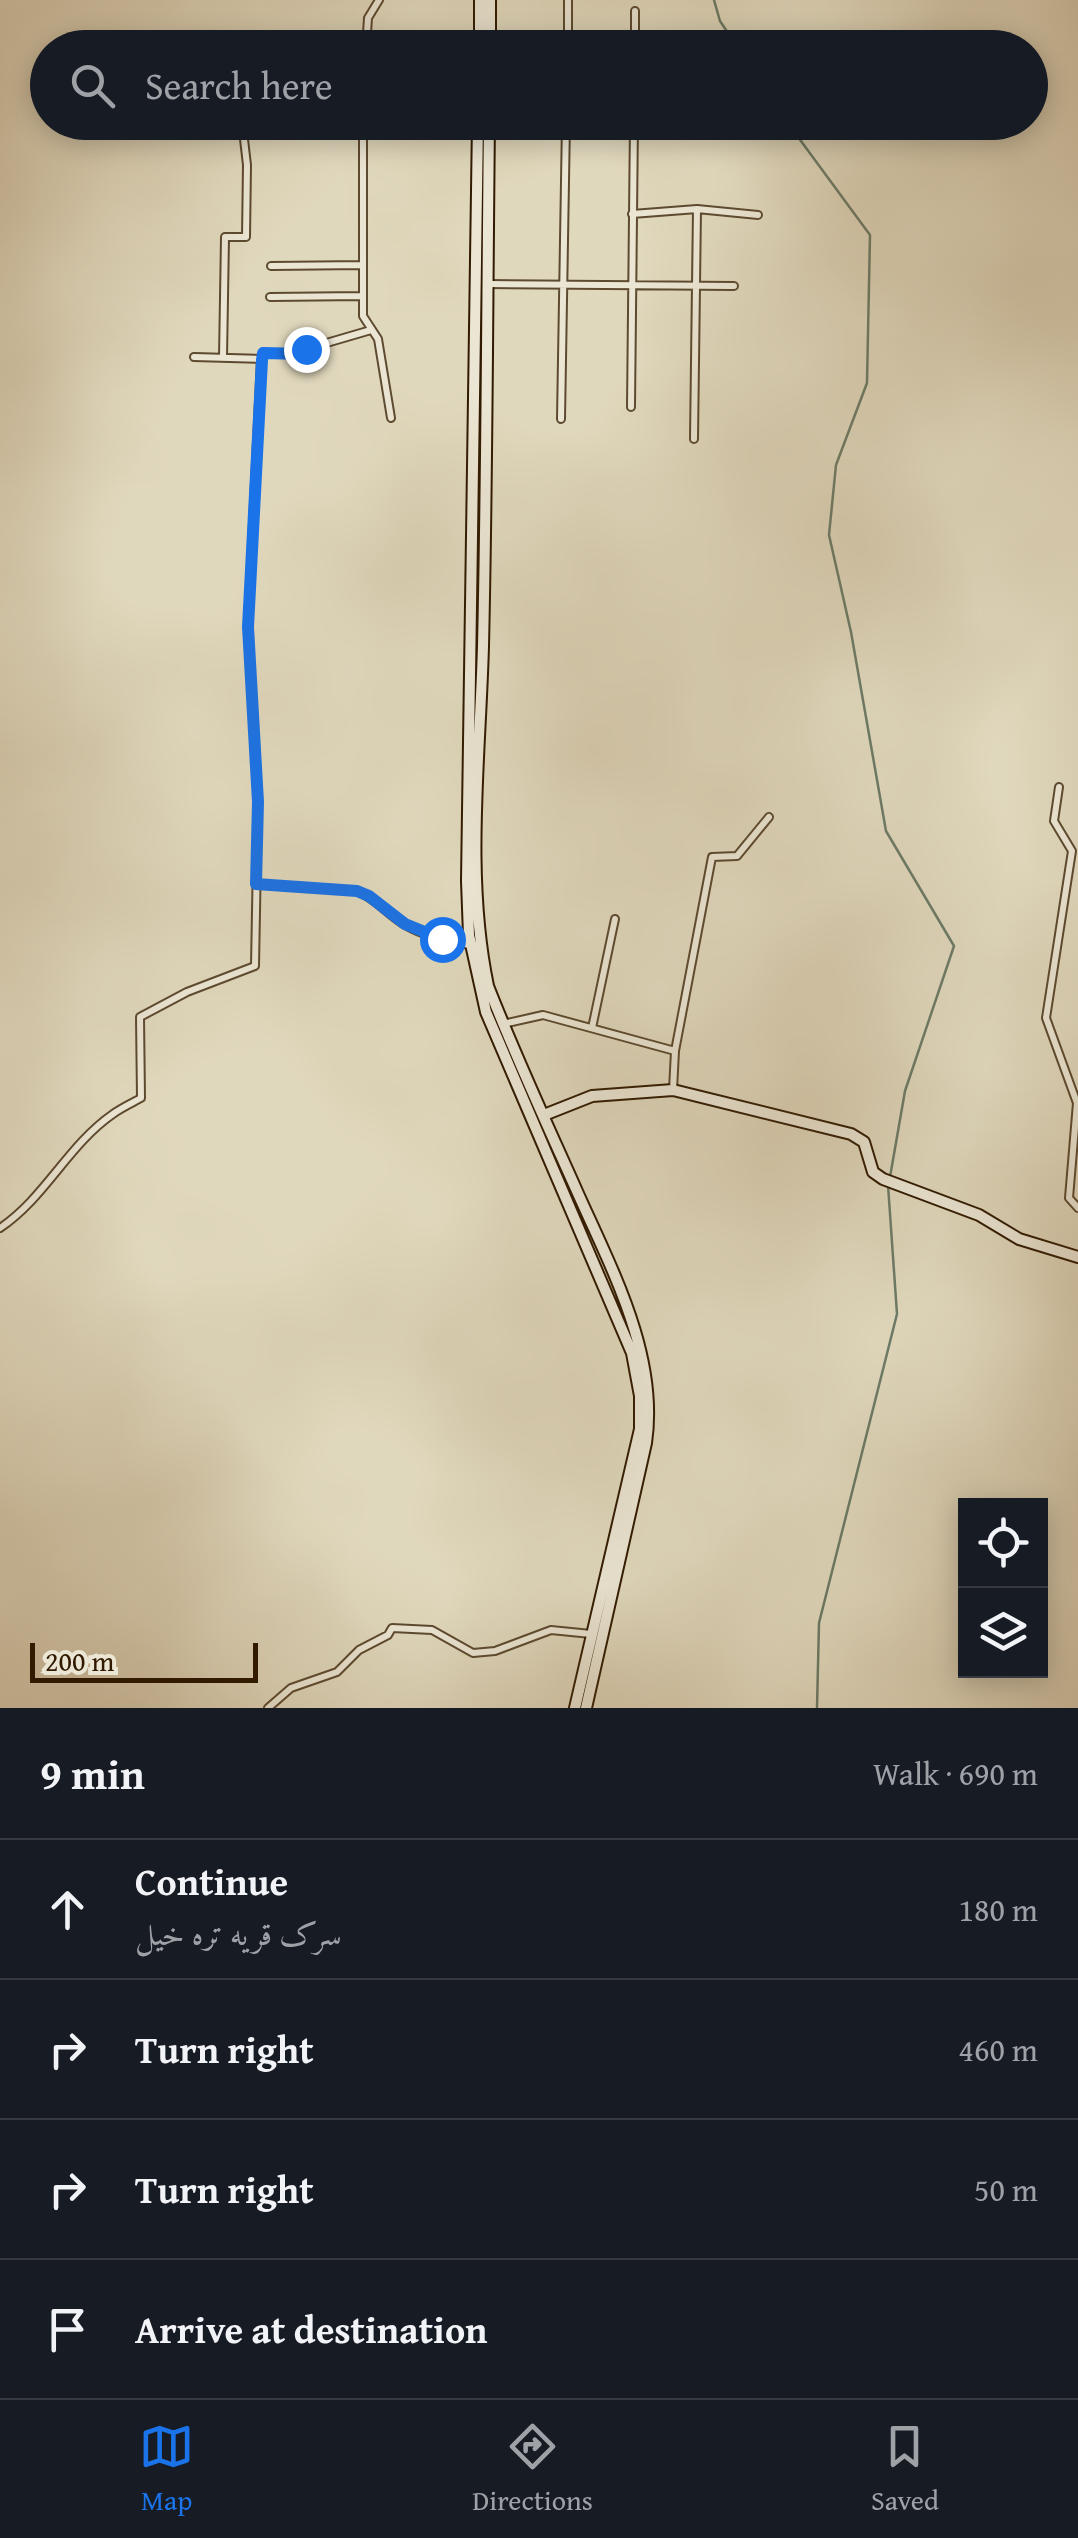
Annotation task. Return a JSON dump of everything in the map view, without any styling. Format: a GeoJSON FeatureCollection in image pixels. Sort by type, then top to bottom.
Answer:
{"type":"FeatureCollection","features":[{"type":"Feature","properties":{"kind":"main road"},"geometry":{"type":"LineString","coordinates":[[480,0],[480,30]]}},
{"type":"Feature","properties":{"kind":"main road"},"geometry":{"type":"LineString","coordinates":[[490,0],[490,30]]}},
{"type":"Feature","properties":{"kind":"main road"},"geometry":{"type":"LineString","coordinates":[[478,140],[467,881],[471,945],[486,1012],[632,1353],[640,1396],[640,1430],[596,1636],[586,1708]]}},
{"type":"Feature","properties":{"kind":"main road"},"geometry":{"type":"LineString","coordinates":[[489,140],[476,893],[482,958],[503,1024],[604,1252],[642,1354],[649,1398],[646,1443],[574,1708]]}},
{"type":"Feature","properties":{"kind":"main road"},"geometry":{"type":"LineString","coordinates":[[544,1115],[592,1096],[673,1090],[850,1134],[864,1142],[873,1172],[979,1215],[1019,1239],[1078,1257]]}},
{"type":"Feature","properties":{"kind":"street"},"geometry":{"type":"LineString","coordinates":[[367,30],[368,18],[380,0]]}},
{"type":"Feature","properties":{"kind":"street"},"geometry":{"type":"LineString","coordinates":[[568,0],[568,30]]}},
{"type":"Feature","properties":{"kind":"street"},"geometry":{"type":"LineString","coordinates":[[635,11],[635,30]]}},
{"type":"Feature","properties":{"kind":"street"},"geometry":{"type":"LineString","coordinates":[[224,358],[224,236],[246,237],[248,165],[245,140]]}},
{"type":"Feature","properties":{"kind":"street"},"geometry":{"type":"LineString","coordinates":[[363,140],[364,316],[378,339],[391,418]]}},
{"type":"Feature","properties":{"kind":"street"},"geometry":{"type":"LineString","coordinates":[[561,419],[566,140]]}},
{"type":"Feature","properties":{"kind":"street"},"geometry":{"type":"LineString","coordinates":[[631,408],[634,140]]}},
{"type":"Feature","properties":{"kind":"street"},"geometry":{"type":"LineString","coordinates":[[632,214],[697,209],[758,215]]}},
{"type":"Feature","properties":{"kind":"street"},"geometry":{"type":"LineString","coordinates":[[694,439],[697,209]]}},
{"type":"Feature","properties":{"kind":"street"},"geometry":{"type":"LineString","coordinates":[[270,266],[363,264]]}},
{"type":"Feature","properties":{"kind":"street"},"geometry":{"type":"LineString","coordinates":[[487,284],[734,286]]}},
{"type":"Feature","properties":{"kind":"street"},"geometry":{"type":"LineString","coordinates":[[270,297],[363,296]]}},
{"type":"Feature","properties":{"kind":"street"},"geometry":{"type":"LineString","coordinates":[[0,1228],[27,1208],[111,1115],[141,1098],[140,1017],[187,992],[255,966],[258,802],[248,627],[263,353],[304,354],[306,349],[371,330]]}},
{"type":"Feature","properties":{"kind":"street"},"geometry":{"type":"LineString","coordinates":[[194,357],[262,360]]}},
{"type":"Feature","properties":{"kind":"street"},"geometry":{"type":"LineString","coordinates":[[1059,787],[1054,822],[1072,851],[1046,1018],[1076,1103],[1069,1198],[1078,1208]]}},
{"type":"Feature","properties":{"kind":"street"},"geometry":{"type":"LineString","coordinates":[[673,1090],[675,1052],[712,856],[737,856],[768,817]]}},
{"type":"Feature","properties":{"kind":"street"},"geometry":{"type":"LineString","coordinates":[[256,884],[357,891],[405,924],[442,939],[471,945]]}},
{"type":"Feature","properties":{"kind":"street"},"geometry":{"type":"LineString","coordinates":[[592,1028],[615,919]]}},
{"type":"Feature","properties":{"kind":"street"},"geometry":{"type":"LineString","coordinates":[[503,1024],[544,1014],[675,1052]]}},
{"type":"Feature","properties":{"kind":"street"},"geometry":{"type":"LineString","coordinates":[[268,1708],[291,1688],[337,1672],[392,1628],[432,1630],[473,1653],[495,1652],[552,1630],[596,1636]]}},
{"type":"Feature","properties":{"kind":"waterway"},"geometry":{"type":"LineString","coordinates":[[714,0],[726,30]]}},
{"type":"Feature","properties":{"kind":"waterway"},"geometry":{"type":"LineString","coordinates":[[800,140],[870,235],[867,383],[836,465],[829,535],[851,632],[886,831],[954,946],[905,1091],[890,1177]]}},
{"type":"Feature","properties":{"kind":"waterway"},"geometry":{"type":"LineString","coordinates":[[817,1708],[819,1623],[897,1314],[888,1185]]}},
{"type":"Feature","properties":{"kind":"route"},"geometry":{"type":"LineString","coordinates":[[306,349],[304,354],[263,353],[262,360],[248,627],[258,802],[256,884],[357,891],[405,924],[442,939]]}}]}
